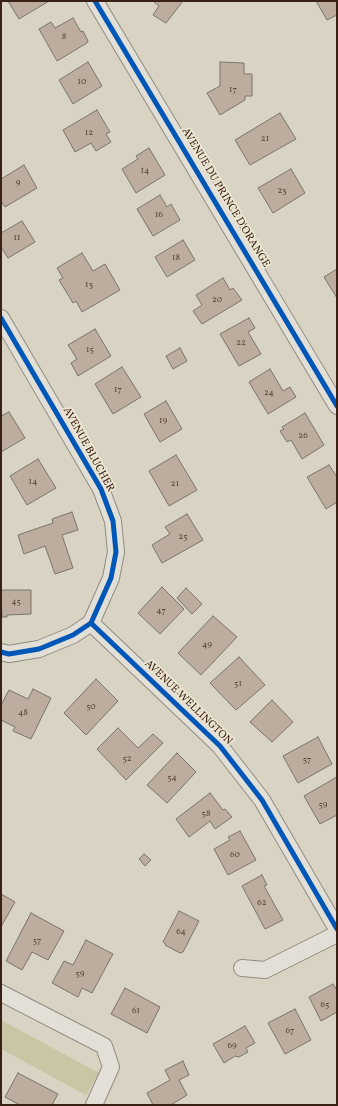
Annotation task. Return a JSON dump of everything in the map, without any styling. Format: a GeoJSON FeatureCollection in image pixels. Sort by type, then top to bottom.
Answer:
{"type":"FeatureCollection","features":[{"type":"Feature","properties":{"kind":"street","name":"AVENUE DU PRINCE D'ORANGE"},"geometry":{"type":"LineString","coordinates":[[95,1],[337,406]]}},
{"type":"Feature","properties":{"kind":"street","name":"AVENUE BLUCHER"},"geometry":{"type":"LineString","coordinates":[[1,318],[101,489],[113,521],[116,552],[111,578],[92,623]]}},
{"type":"Feature","properties":{"kind":"street"},"geometry":{"type":"LineString","coordinates":[[1,652],[9,654],[39,649],[73,635],[92,623]]}},
{"type":"Feature","properties":{"kind":"street","name":"AVENUE WELLINGTON"},"geometry":{"type":"LineString","coordinates":[[92,623],[220,746],[262,800],[337,929]]}},
{"type":"Feature","properties":{"kind":"street"},"geometry":{"type":"LineString","coordinates":[[242,968],[265,970],[337,934]]}},
{"type":"Feature","properties":{"kind":"street"},"geometry":{"type":"LineString","coordinates":[[1,993],[104,1046],[111,1067],[94,1105]]}},
{"type":"Feature","properties":{"kind":"shaded area"},"geometry":{"type":"Polygon","coordinates":[[[1,1020],[99,1073],[86,1095],[1,1049],[1,1020]]]}},
{"type":"Feature","properties":{"kind":"building"},"geometry":{"type":"Polygon","coordinates":[[[8,1],[49,1],[19,19],[8,1]]]}},
{"type":"Feature","properties":{"kind":"building"},"geometry":{"type":"Polygon","coordinates":[[[153,1],[183,1],[166,23],[153,15],[159,6],[153,1]]]}},
{"type":"Feature","properties":{"kind":"building"},"geometry":{"type":"Polygon","coordinates":[[[316,1],[337,1],[337,15],[327,20],[316,1]]]}},
{"type":"Feature","properties":{"kind":"building"},"geometry":{"type":"Polygon","coordinates":[[[73,18],[81,32],[83,31],[88,41],[57,61],[39,29],[51,22],[55,28],[73,18]]]}},
{"type":"Feature","properties":{"kind":"building"},"geometry":{"type":"Polygon","coordinates":[[[88,62],[102,86],[73,104],[59,80],[88,62]]]}},
{"type":"Feature","properties":{"kind":"building"},"geometry":{"type":"Polygon","coordinates":[[[220,62],[244,63],[244,74],[252,74],[252,96],[245,96],[245,100],[220,115],[207,93],[220,86],[220,62]]]}},
{"type":"Feature","properties":{"kind":"building"},"geometry":{"type":"Polygon","coordinates":[[[97,110],[110,132],[106,134],[111,142],[96,151],[91,143],[75,152],[63,130],[97,110]]]}},
{"type":"Feature","properties":{"kind":"building"},"geometry":{"type":"Polygon","coordinates":[[[280,113],[296,139],[250,165],[235,140],[280,113]]]}},
{"type":"Feature","properties":{"kind":"building"},"geometry":{"type":"Polygon","coordinates":[[[149,148],[165,175],[136,193],[122,169],[138,159],[136,156],[149,148]]]}},
{"type":"Feature","properties":{"kind":"building"},"geometry":{"type":"Polygon","coordinates":[[[24,165],[37,188],[5,207],[1,201],[1,179],[24,165]]]}},
{"type":"Feature","properties":{"kind":"building"},"geometry":{"type":"Polygon","coordinates":[[[291,169],[305,193],[273,213],[258,188],[291,169]]]}},
{"type":"Feature","properties":{"kind":"building"},"geometry":{"type":"Polygon","coordinates":[[[160,195],[167,207],[171,204],[180,220],[153,236],[137,209],[160,195]]]}},
{"type":"Feature","properties":{"kind":"building"},"geometry":{"type":"Polygon","coordinates":[[[22,221],[35,242],[8,258],[1,247],[1,233],[22,221]]]}},
{"type":"Feature","properties":{"kind":"building"},"geometry":{"type":"Polygon","coordinates":[[[183,240],[195,260],[167,277],[155,257],[183,240]]]}},
{"type":"Feature","properties":{"kind":"building"},"geometry":{"type":"Polygon","coordinates":[[[82,253],[93,271],[105,264],[120,290],[82,312],[76,301],[73,303],[59,280],[63,278],[57,268],[82,253]]]}},
{"type":"Feature","properties":{"kind":"building"},"geometry":{"type":"Polygon","coordinates":[[[337,269],[337,298],[324,277],[337,269]]]}},
{"type":"Feature","properties":{"kind":"building"},"geometry":{"type":"Polygon","coordinates":[[[223,278],[230,290],[233,288],[242,300],[202,324],[193,311],[202,305],[196,295],[223,278]]]}},
{"type":"Feature","properties":{"kind":"building"},"geometry":{"type":"Polygon","coordinates":[[[249,318],[255,328],[248,332],[261,354],[239,366],[220,334],[249,318]]]}},
{"type":"Feature","properties":{"kind":"building"},"geometry":{"type":"Polygon","coordinates":[[[95,329],[111,356],[78,376],[71,363],[77,359],[68,345],[95,329]]]}},
{"type":"Feature","properties":{"kind":"building"},"geometry":{"type":"Polygon","coordinates":[[[180,348],[187,361],[173,369],[166,356],[180,348]]]}},
{"type":"Feature","properties":{"kind":"building"},"geometry":{"type":"Polygon","coordinates":[[[122,367],[141,397],[113,414],[95,384],[122,367]]]}},
{"type":"Feature","properties":{"kind":"building"},"geometry":{"type":"Polygon","coordinates":[[[270,369],[283,391],[290,387],[296,397],[268,414],[249,382],[270,369]]]}},
{"type":"Feature","properties":{"kind":"building"},"geometry":{"type":"Polygon","coordinates":[[[166,401],[182,429],[160,442],[144,414],[166,401]]]}},
{"type":"Feature","properties":{"kind":"building"},"geometry":{"type":"Polygon","coordinates":[[[9,412],[25,438],[1,452],[1,416],[9,412]]]}},
{"type":"Feature","properties":{"kind":"building"},"geometry":{"type":"Polygon","coordinates":[[[305,413],[324,445],[302,459],[291,440],[287,442],[280,431],[284,429],[282,427],[305,413]]]}},
{"type":"Feature","properties":{"kind":"building"},"geometry":{"type":"Polygon","coordinates":[[[176,455],[197,490],[169,506],[149,471],[176,455]]]}},
{"type":"Feature","properties":{"kind":"building"},"geometry":{"type":"Polygon","coordinates":[[[38,459],[56,488],[27,505],[10,476],[38,459]]]}},
{"type":"Feature","properties":{"kind":"building"},"geometry":{"type":"Polygon","coordinates":[[[329,465],[337,477],[337,502],[326,509],[307,477],[329,465]]]}},
{"type":"Feature","properties":{"kind":"building"},"geometry":{"type":"Polygon","coordinates":[[[72,512],[78,530],[62,535],[73,568],[55,574],[45,546],[24,554],[18,535],[53,523],[52,519],[72,512]]]}},
{"type":"Feature","properties":{"kind":"building"},"geometry":{"type":"Polygon","coordinates":[[[187,514],[203,540],[162,563],[152,545],[170,534],[165,527],[187,514]]]}},
{"type":"Feature","properties":{"kind":"building"},"geometry":{"type":"Polygon","coordinates":[[[162,587],[184,609],[160,634],[138,613],[162,587]]]}},
{"type":"Feature","properties":{"kind":"building"},"geometry":{"type":"Polygon","coordinates":[[[186,588],[202,604],[192,614],[177,598],[186,588]]]}},
{"type":"Feature","properties":{"kind":"building"},"geometry":{"type":"Polygon","coordinates":[[[1,590],[31,590],[31,614],[7,615],[7,617],[2,617],[1,590]]]}},
{"type":"Feature","properties":{"kind":"building"},"geometry":{"type":"Polygon","coordinates":[[[213,616],[237,637],[201,675],[178,653],[213,616]]]}},
{"type":"Feature","properties":{"kind":"building"},"geometry":{"type":"Polygon","coordinates":[[[239,657],[265,685],[236,710],[210,683],[239,657]]]}},
{"type":"Feature","properties":{"kind":"building"},"geometry":{"type":"Polygon","coordinates":[[[96,679],[118,701],[86,735],[64,713],[96,679]]]}},
{"type":"Feature","properties":{"kind":"building"},"geometry":{"type":"Polygon","coordinates":[[[33,689],[51,698],[31,739],[13,731],[15,727],[1,720],[1,705],[9,690],[28,699],[33,689]]]}},
{"type":"Feature","properties":{"kind":"building"},"geometry":{"type":"Polygon","coordinates":[[[272,700],[293,722],[272,742],[250,722],[272,700]]]}},
{"type":"Feature","properties":{"kind":"building"},"geometry":{"type":"Polygon","coordinates":[[[118,728],[138,748],[153,734],[163,743],[126,780],[97,749],[118,728]]]}},
{"type":"Feature","properties":{"kind":"building"},"geometry":{"type":"Polygon","coordinates":[[[318,737],[332,764],[298,783],[283,756],[318,737]]]}},
{"type":"Feature","properties":{"kind":"building"},"geometry":{"type":"Polygon","coordinates":[[[177,753],[196,772],[167,803],[147,785],[177,753]]]}},
{"type":"Feature","properties":{"kind":"building"},"geometry":{"type":"Polygon","coordinates":[[[337,777],[337,815],[320,824],[304,796],[337,777]]]}},
{"type":"Feature","properties":{"kind":"building"},"geometry":{"type":"Polygon","coordinates":[[[210,793],[223,810],[225,809],[232,817],[215,829],[210,821],[189,837],[176,819],[210,793]]]}},
{"type":"Feature","properties":{"kind":"building"},"geometry":{"type":"Polygon","coordinates":[[[240,831],[256,860],[228,875],[214,849],[230,840],[228,837],[240,831]]]}},
{"type":"Feature","properties":{"kind":"building"},"geometry":{"type":"Polygon","coordinates":[[[144,854],[151,860],[145,866],[139,859],[144,854]]]}},
{"type":"Feature","properties":{"kind":"building"},"geometry":{"type":"Polygon","coordinates":[[[262,875],[267,885],[264,886],[283,920],[265,929],[242,886],[262,875]]]}},
{"type":"Feature","properties":{"kind":"building"},"geometry":{"type":"Polygon","coordinates":[[[1,894],[15,902],[1,927],[1,894]]]}},
{"type":"Feature","properties":{"kind":"building"},"geometry":{"type":"Polygon","coordinates":[[[179,911],[199,921],[183,952],[180,953],[165,945],[166,944],[163,942],[179,911]]]}},
{"type":"Feature","properties":{"kind":"building"},"geometry":{"type":"Polygon","coordinates":[[[31,913],[64,931],[48,960],[32,952],[22,970],[6,961],[31,913]]]}},
{"type":"Feature","properties":{"kind":"building"},"geometry":{"type":"Polygon","coordinates":[[[86,940],[113,954],[92,993],[82,988],[78,997],[52,983],[64,961],[73,965],[86,940]]]}},
{"type":"Feature","properties":{"kind":"building"},"geometry":{"type":"Polygon","coordinates":[[[333,984],[337,990],[337,1012],[321,1021],[309,997],[333,984]]]}},
{"type":"Feature","properties":{"kind":"building"},"geometry":{"type":"Polygon","coordinates":[[[125,988],[160,1007],[147,1033],[111,1014],[125,988]]]}},
{"type":"Feature","properties":{"kind":"building"},"geometry":{"type":"Polygon","coordinates":[[[295,1009],[311,1040],[285,1054],[268,1023],[295,1009]]]}},
{"type":"Feature","properties":{"kind":"building"},"geometry":{"type":"Polygon","coordinates":[[[245,1026],[255,1043],[246,1048],[248,1052],[239,1057],[235,1056],[224,1063],[213,1044],[245,1026]]]}},
{"type":"Feature","properties":{"kind":"building"},"geometry":{"type":"Polygon","coordinates":[[[183,1061],[189,1075],[179,1080],[187,1095],[171,1105],[153,1105],[147,1093],[170,1080],[165,1070],[183,1061]]]}},
{"type":"Feature","properties":{"kind":"building"},"geometry":{"type":"Polygon","coordinates":[[[18,1073],[58,1094],[52,1105],[20,1105],[5,1097],[18,1073]]]}},
{"type":"Feature","properties":{"kind":"cycle path"},"geometry":{"type":"LineString","coordinates":[[95,1],[337,406]]}},
{"type":"Feature","properties":{"kind":"cycle path"},"geometry":{"type":"LineString","coordinates":[[1,318],[101,489],[113,521],[116,552],[111,578],[91,623]]}},
{"type":"Feature","properties":{"kind":"cycle path"},"geometry":{"type":"LineString","coordinates":[[91,623],[220,746],[262,800],[337,929]]}},
{"type":"Feature","properties":{"kind":"cycle path"},"geometry":{"type":"LineString","coordinates":[[1,652],[9,654],[39,649],[73,635],[91,623]]}}]}
